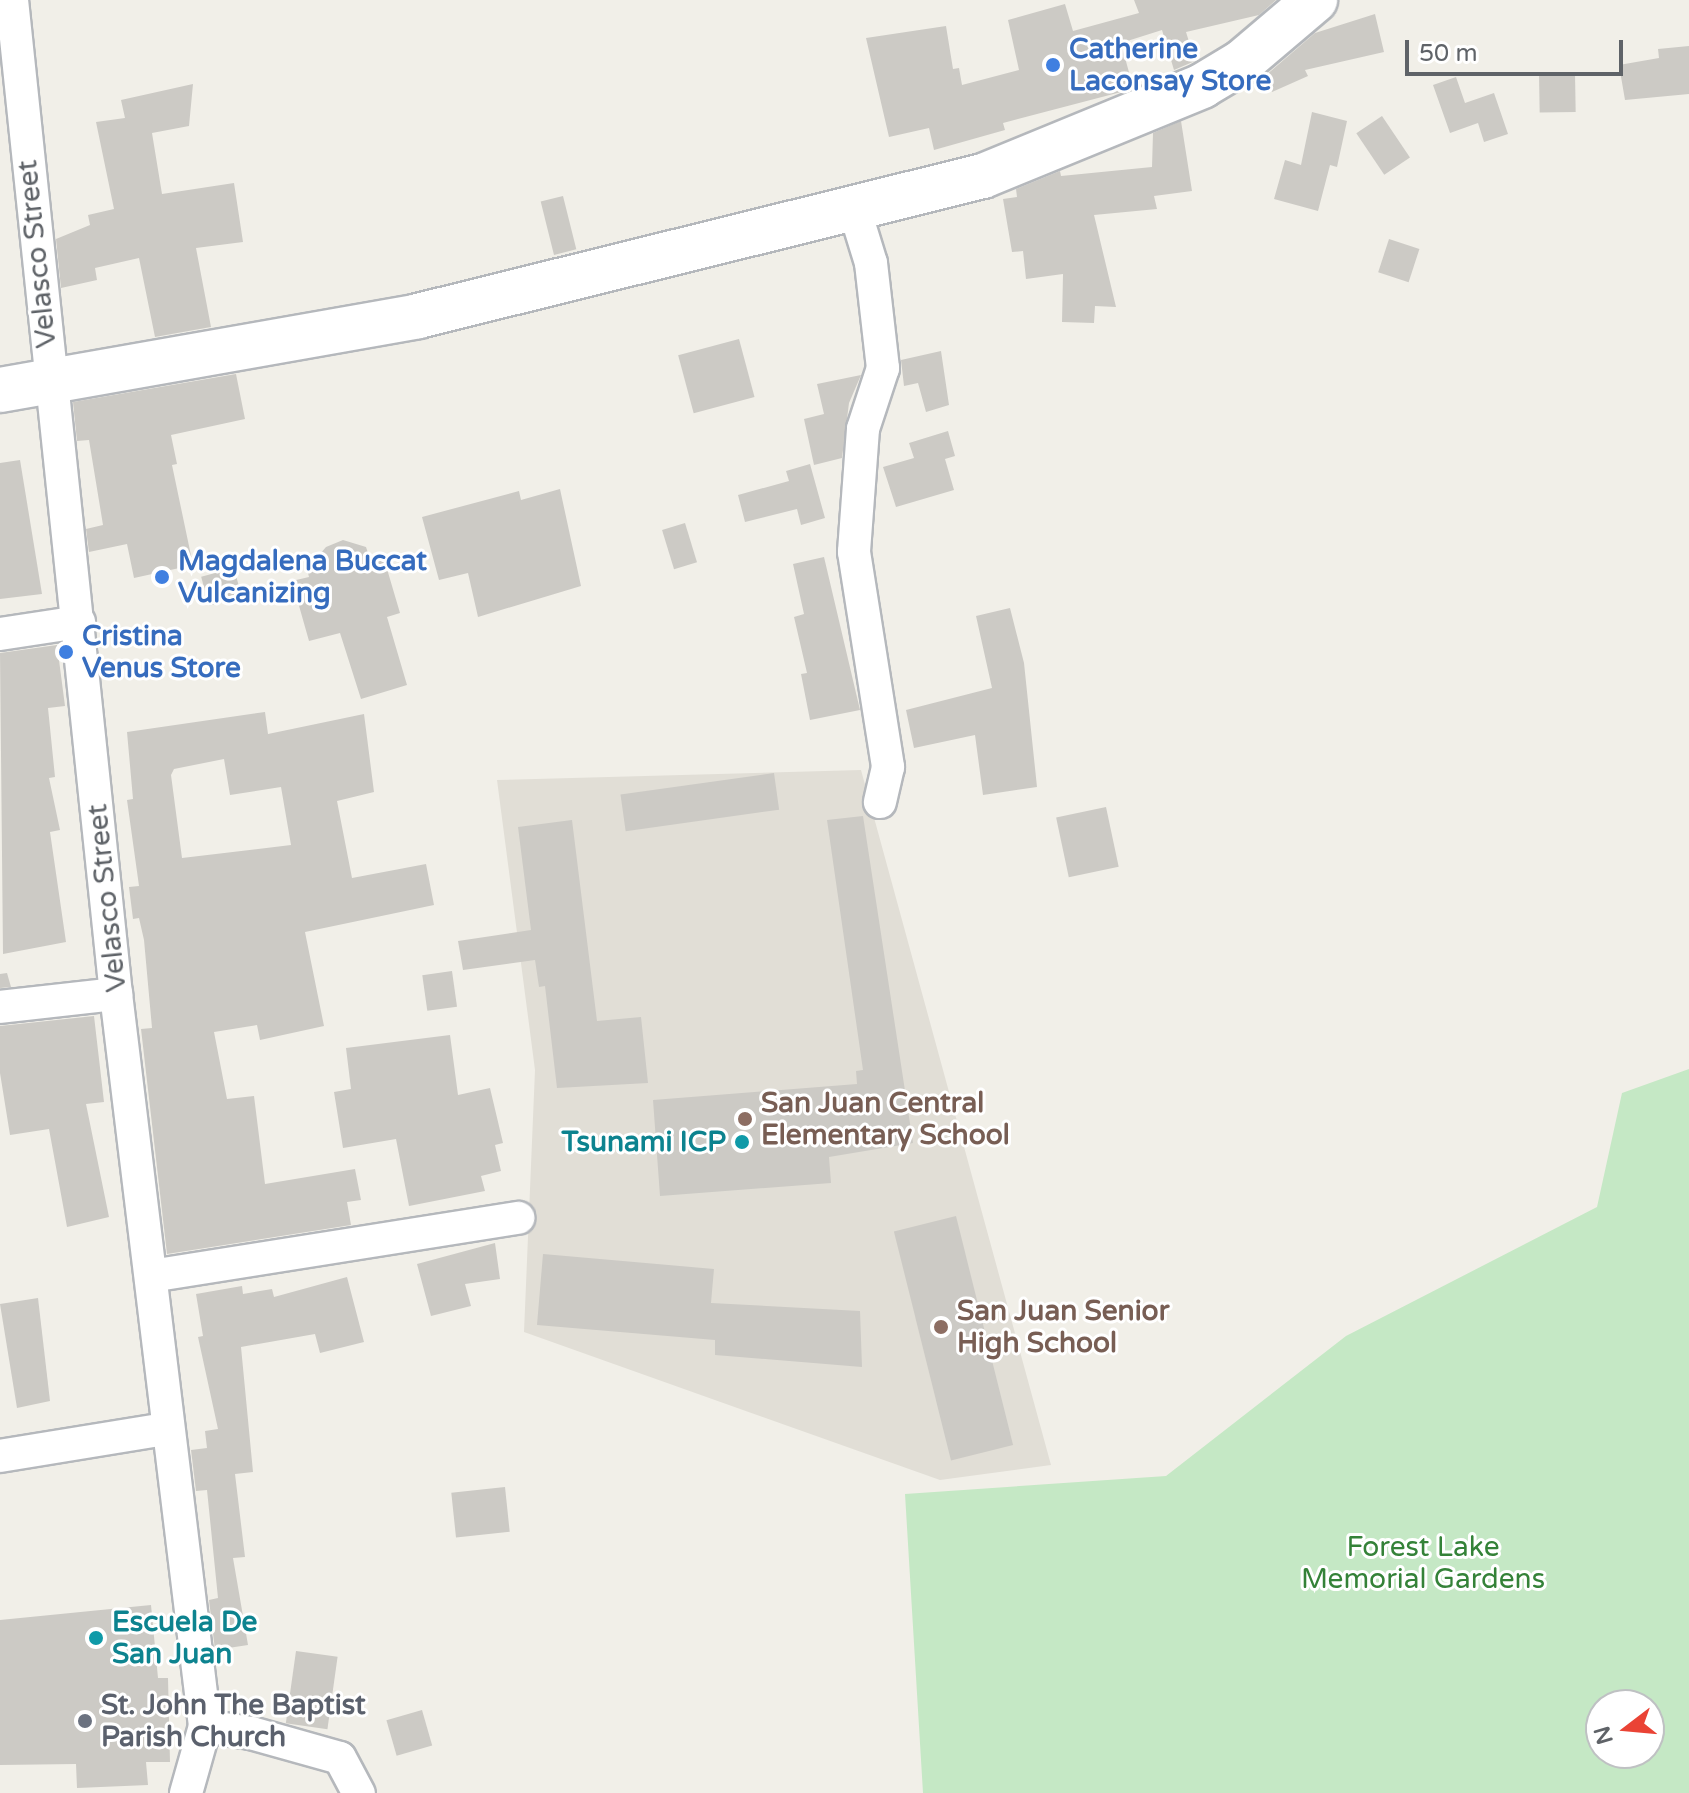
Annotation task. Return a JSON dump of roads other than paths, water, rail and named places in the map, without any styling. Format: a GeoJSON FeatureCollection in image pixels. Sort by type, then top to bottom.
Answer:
{"type":"FeatureCollection","features":[{"type":"Feature","properties":{"kind":"street","name":"Velasco Street"},"geometry":{"type":"LineString","coordinates":[[12,0],[116,994],[151,1276],[165,1429],[205,1726],[186,1793]]}},
{"type":"Feature","properties":{"kind":"street"},"geometry":{"type":"LineString","coordinates":[[0,390],[418,316],[855,211],[983,176],[1202,86],[1242,62],[1315,0]]}},
{"type":"Feature","properties":{"kind":"street"},"geometry":{"type":"LineString","coordinates":[[855,211],[871,263],[883,368],[863,429],[854,552],[888,767],[880,802]]}},
{"type":"Feature","properties":{"kind":"street"},"geometry":{"type":"LineString","coordinates":[[0,634],[79,622]]}},
{"type":"Feature","properties":{"kind":"street"},"geometry":{"type":"LineString","coordinates":[[0,1007],[116,994]]}},
{"type":"Feature","properties":{"kind":"street"},"geometry":{"type":"LineString","coordinates":[[151,1276],[518,1218]]}},
{"type":"Feature","properties":{"kind":"street"},"geometry":{"type":"LineString","coordinates":[[0,1456],[165,1429]]}},
{"type":"Feature","properties":{"kind":"street"},"geometry":{"type":"LineString","coordinates":[[205,1726],[251,1733],[340,1758],[359,1793]]}},
{"type":"Feature","properties":{"kind":"place","name":"Catherine Laconsay Store"},"geometry":{"type":"Point","coordinates":[1053,65]}},
{"type":"Feature","properties":{"kind":"place","name":"Magdalena Buccat Vulcanizing"},"geometry":{"type":"Point","coordinates":[162,577]}},
{"type":"Feature","properties":{"kind":"place","name":"Cristina Venus Store"},"geometry":{"type":"Point","coordinates":[66,652]}},
{"type":"Feature","properties":{"kind":"place","name":"San Juan Central Elementary School"},"geometry":{"type":"Point","coordinates":[745,1119]}},
{"type":"Feature","properties":{"kind":"place","name":"Tsunami ICP"},"geometry":{"type":"Point","coordinates":[742,1142]}},
{"type":"Feature","properties":{"kind":"place","name":"San Juan Senior High School"},"geometry":{"type":"Point","coordinates":[941,1327]}},
{"type":"Feature","properties":{"kind":"place","name":"Escuela De San Juan"},"geometry":{"type":"Point","coordinates":[96,1638]}},
{"type":"Feature","properties":{"kind":"place","name":"St. John The Baptist Parish Church"},"geometry":{"type":"Point","coordinates":[85,1721]}},
{"type":"Feature","properties":{"kind":"park label","name":"Forest Lake Memorial Gardens"},"geometry":{"type":"Point","coordinates":[1423,1563]}}]}
